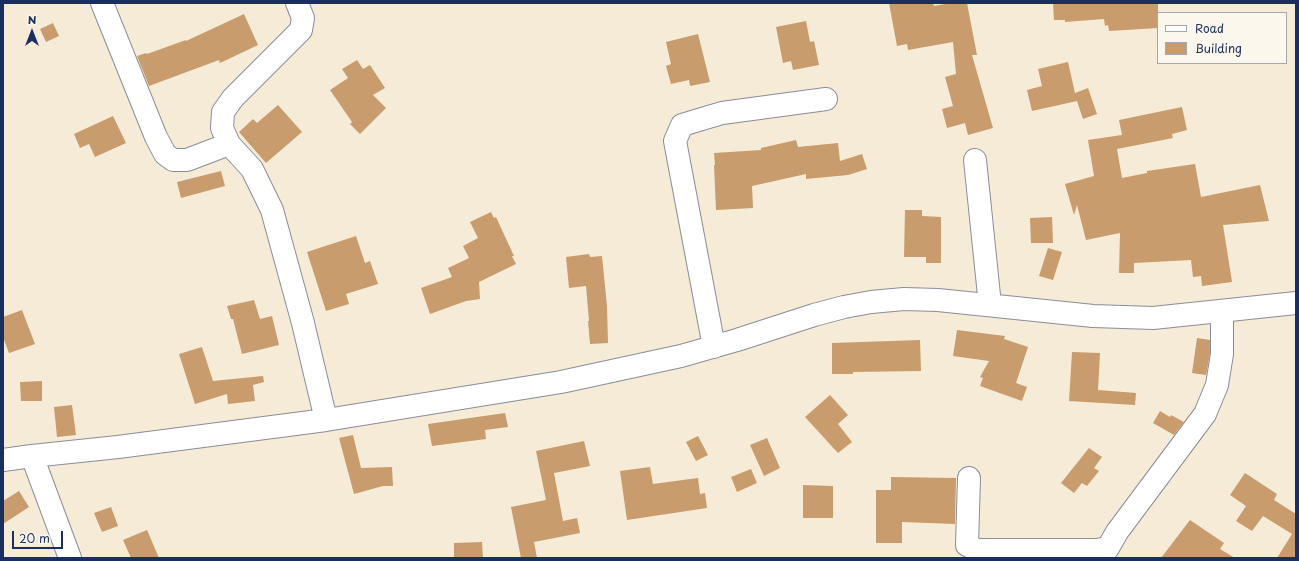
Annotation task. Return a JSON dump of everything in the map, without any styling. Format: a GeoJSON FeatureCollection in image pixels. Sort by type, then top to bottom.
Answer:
{"type":"FeatureCollection","features":[{"type":"Feature","properties":{"kind":"street"},"geometry":{"type":"LineString","coordinates":[[102,3],[156,137],[165,154],[173,160],[187,160],[229,144]]}},
{"type":"Feature","properties":{"kind":"street"},"geometry":{"type":"LineString","coordinates":[[297,3],[303,18],[301,30],[233,98],[223,112],[222,128],[229,144],[252,170],[272,210],[303,322],[326,420]]}},
{"type":"Feature","properties":{"kind":"street"},"geometry":{"type":"LineString","coordinates":[[714,346],[675,141],[682,125],[722,113],[826,99]]}},
{"type":"Feature","properties":{"kind":"street"},"geometry":{"type":"LineString","coordinates":[[975,160],[990,305]]}},
{"type":"Feature","properties":{"kind":"street"},"geometry":{"type":"LineString","coordinates":[[3,460],[118,447],[326,420],[562,382],[674,358],[814,315],[871,302],[904,299],[938,300],[1119,318],[1153,318],[1222,312],[1296,303]]}},
{"type":"Feature","properties":{"kind":"street"},"geometry":{"type":"LineString","coordinates":[[968,478],[967,545],[977,550],[1096,550],[1108,548],[1121,527],[1205,414],[1217,385],[1222,354],[1222,312]]}},
{"type":"Feature","properties":{"kind":"street"},"geometry":{"type":"LineString","coordinates":[[32,456],[70,558]]}},
{"type":"Feature","properties":{"kind":"building"},"geometry":{"type":"Polygon","coordinates":[[[889,3],[933,3],[934,6],[951,3],[967,3],[977,55],[972,55],[993,128],[968,135],[965,123],[947,128],[942,109],[953,106],[945,77],[956,74],[953,42],[908,50],[907,44],[897,46],[889,3]]]}},
{"type":"Feature","properties":{"kind":"building"},"geometry":{"type":"Polygon","coordinates":[[[1053,3],[1158,3],[1157,28],[1109,31],[1108,25],[1105,26],[1104,19],[1065,22],[1065,20],[1054,20],[1053,3]]]}},
{"type":"Feature","properties":{"kind":"building"},"geometry":{"type":"Polygon","coordinates":[[[244,14],[258,45],[220,63],[219,60],[149,86],[137,56],[186,41],[244,14]]]}},
{"type":"Feature","properties":{"kind":"building"},"geometry":{"type":"Polygon","coordinates":[[[806,21],[810,42],[814,41],[819,65],[793,70],[791,61],[783,63],[776,27],[806,21]]]}},
{"type":"Feature","properties":{"kind":"building"},"geometry":{"type":"Polygon","coordinates":[[[53,23],[59,36],[46,42],[40,29],[53,23]]]}},
{"type":"Feature","properties":{"kind":"building"},"geometry":{"type":"Polygon","coordinates":[[[698,34],[710,82],[690,86],[689,80],[671,84],[666,66],[671,64],[666,42],[698,34]]]}},
{"type":"Feature","properties":{"kind":"building"},"geometry":{"type":"Polygon","coordinates":[[[357,60],[363,69],[370,65],[385,88],[373,95],[386,108],[360,134],[350,124],[352,122],[330,90],[348,78],[342,69],[357,60]]]}},
{"type":"Feature","properties":{"kind":"building"},"geometry":{"type":"Polygon","coordinates":[[[1068,62],[1075,93],[1088,88],[1097,114],[1083,119],[1077,101],[1032,111],[1027,90],[1042,86],[1038,69],[1068,62]]]}},
{"type":"Feature","properties":{"kind":"building"},"geometry":{"type":"Polygon","coordinates":[[[278,105],[302,132],[266,163],[239,132],[253,119],[257,123],[278,105]]]}},
{"type":"Feature","properties":{"kind":"building"},"geometry":{"type":"Polygon","coordinates":[[[1182,107],[1187,130],[1172,134],[1173,138],[1117,149],[1122,178],[1147,173],[1147,171],[1195,164],[1201,197],[1260,185],[1269,221],[1223,225],[1232,282],[1202,286],[1201,276],[1193,277],[1191,260],[1134,263],[1134,273],[1119,273],[1120,233],[1086,240],[1077,205],[1074,215],[1065,184],[1094,176],[1088,140],[1122,135],[1119,120],[1182,107]]]}},
{"type":"Feature","properties":{"kind":"building"},"geometry":{"type":"Polygon","coordinates":[[[113,116],[126,143],[95,157],[89,144],[80,148],[74,134],[113,116]]]}},
{"type":"Feature","properties":{"kind":"building"},"geometry":{"type":"Polygon","coordinates":[[[796,140],[798,147],[838,143],[840,161],[862,154],[867,169],[848,175],[806,179],[806,174],[752,186],[753,208],[716,210],[714,153],[761,150],[761,148],[796,140]]]}},
{"type":"Feature","properties":{"kind":"building"},"geometry":{"type":"Polygon","coordinates":[[[221,171],[225,186],[181,198],[177,182],[221,171]]]}},
{"type":"Feature","properties":{"kind":"building"},"geometry":{"type":"Polygon","coordinates":[[[905,210],[922,210],[922,216],[941,217],[941,263],[926,263],[926,257],[904,257],[905,210]]]}},
{"type":"Feature","properties":{"kind":"building"},"geometry":{"type":"Polygon","coordinates":[[[491,212],[494,218],[496,217],[514,256],[512,256],[516,264],[479,282],[480,299],[466,301],[430,314],[421,288],[452,277],[448,268],[469,258],[463,246],[478,238],[470,222],[491,212]]]}},
{"type":"Feature","properties":{"kind":"building"},"geometry":{"type":"Polygon","coordinates":[[[1052,217],[1053,243],[1031,243],[1030,218],[1052,217]]]}},
{"type":"Feature","properties":{"kind":"building"},"geometry":{"type":"Polygon","coordinates":[[[356,236],[365,263],[370,261],[378,284],[346,294],[349,304],[326,311],[307,252],[356,236]]]}},
{"type":"Feature","properties":{"kind":"building"},"geometry":{"type":"Polygon","coordinates":[[[1048,248],[1062,252],[1053,280],[1039,276],[1048,248]]]}},
{"type":"Feature","properties":{"kind":"building"},"geometry":{"type":"Polygon","coordinates":[[[589,254],[590,257],[602,256],[607,306],[608,343],[590,344],[586,286],[569,288],[566,257],[589,254]]]}},
{"type":"Feature","properties":{"kind":"building"},"geometry":{"type":"Polygon","coordinates":[[[254,300],[260,319],[272,316],[279,345],[242,354],[233,319],[231,319],[227,306],[254,300]]]}},
{"type":"Feature","properties":{"kind":"building"},"geometry":{"type":"Polygon","coordinates":[[[22,310],[35,344],[9,353],[3,337],[3,317],[22,310]]]}},
{"type":"Feature","properties":{"kind":"building"},"geometry":{"type":"Polygon","coordinates":[[[957,330],[1005,336],[1004,339],[1028,347],[1016,383],[1027,387],[1022,401],[980,386],[983,378],[980,377],[989,361],[953,356],[957,330]]]}},
{"type":"Feature","properties":{"kind":"building"},"geometry":{"type":"Polygon","coordinates":[[[1197,338],[1210,340],[1210,353],[1206,375],[1192,373],[1197,338]]]}},
{"type":"Feature","properties":{"kind":"building"},"geometry":{"type":"Polygon","coordinates":[[[920,340],[921,371],[853,372],[853,374],[832,374],[832,343],[920,340]]]}},
{"type":"Feature","properties":{"kind":"building"},"geometry":{"type":"Polygon","coordinates":[[[202,347],[213,381],[263,376],[264,382],[253,385],[255,401],[228,404],[227,394],[195,404],[179,354],[202,347]]]}},
{"type":"Feature","properties":{"kind":"building"},"geometry":{"type":"Polygon","coordinates":[[[1072,352],[1100,353],[1098,390],[1136,393],[1135,405],[1069,401],[1072,352]]]}},
{"type":"Feature","properties":{"kind":"building"},"geometry":{"type":"Polygon","coordinates":[[[42,381],[42,401],[21,401],[20,382],[42,381]]]}},
{"type":"Feature","properties":{"kind":"building"},"geometry":{"type":"Polygon","coordinates":[[[830,395],[848,415],[838,424],[852,442],[838,453],[805,417],[830,395]]]}},
{"type":"Feature","properties":{"kind":"building"},"geometry":{"type":"Polygon","coordinates":[[[72,405],[76,435],[57,437],[54,407],[72,405]]]}},
{"type":"Feature","properties":{"kind":"building"},"geometry":{"type":"Polygon","coordinates":[[[1160,411],[1170,417],[1171,415],[1184,422],[1174,435],[1153,423],[1160,411]]]}},
{"type":"Feature","properties":{"kind":"building"},"geometry":{"type":"Polygon","coordinates":[[[505,413],[508,427],[485,430],[486,439],[432,446],[428,424],[505,413]]]}},
{"type":"Feature","properties":{"kind":"building"},"geometry":{"type":"Polygon","coordinates":[[[353,435],[361,468],[392,467],[393,486],[383,486],[354,494],[339,438],[353,435]]]}},
{"type":"Feature","properties":{"kind":"building"},"geometry":{"type":"Polygon","coordinates":[[[698,436],[708,455],[696,461],[686,442],[698,436]]]}},
{"type":"Feature","properties":{"kind":"building"},"geometry":{"type":"Polygon","coordinates":[[[767,438],[780,468],[764,476],[750,445],[767,438]]]}},
{"type":"Feature","properties":{"kind":"building"},"geometry":{"type":"Polygon","coordinates":[[[584,441],[590,466],[554,473],[563,521],[577,518],[580,533],[534,542],[537,558],[521,558],[511,507],[546,500],[536,451],[584,441]]]}},
{"type":"Feature","properties":{"kind":"building"},"geometry":{"type":"Polygon","coordinates":[[[1089,448],[1102,457],[1094,468],[1099,471],[1087,486],[1082,483],[1074,493],[1061,483],[1089,448]]]}},
{"type":"Feature","properties":{"kind":"building"},"geometry":{"type":"Polygon","coordinates":[[[650,467],[653,484],[698,478],[700,494],[705,493],[707,508],[627,520],[620,471],[650,467]]]}},
{"type":"Feature","properties":{"kind":"building"},"geometry":{"type":"Polygon","coordinates":[[[751,469],[757,483],[737,492],[731,477],[751,469]]]}},
{"type":"Feature","properties":{"kind":"building"},"geometry":{"type":"Polygon","coordinates":[[[1245,473],[1277,494],[1274,500],[1296,514],[1296,558],[1277,558],[1292,534],[1263,516],[1252,531],[1236,521],[1246,506],[1230,495],[1245,473]]]}},
{"type":"Feature","properties":{"kind":"building"},"geometry":{"type":"Polygon","coordinates":[[[891,477],[956,478],[955,524],[902,522],[902,543],[876,543],[876,490],[891,490],[891,477]]]}},
{"type":"Feature","properties":{"kind":"building"},"geometry":{"type":"Polygon","coordinates":[[[803,485],[833,486],[833,518],[803,518],[803,485]]]}},
{"type":"Feature","properties":{"kind":"building"},"geometry":{"type":"Polygon","coordinates":[[[19,491],[29,507],[3,524],[3,501],[19,491]]]}},
{"type":"Feature","properties":{"kind":"building"},"geometry":{"type":"Polygon","coordinates":[[[111,507],[118,526],[102,532],[94,513],[111,507]]]}},
{"type":"Feature","properties":{"kind":"building"},"geometry":{"type":"Polygon","coordinates":[[[1190,520],[1224,543],[1220,549],[1235,558],[1161,558],[1190,520]]]}},
{"type":"Feature","properties":{"kind":"building"},"geometry":{"type":"Polygon","coordinates":[[[147,530],[159,558],[131,558],[123,540],[147,530]]]}},
{"type":"Feature","properties":{"kind":"building"},"geometry":{"type":"Polygon","coordinates":[[[482,542],[483,558],[454,557],[454,543],[482,542]]]}}]}
